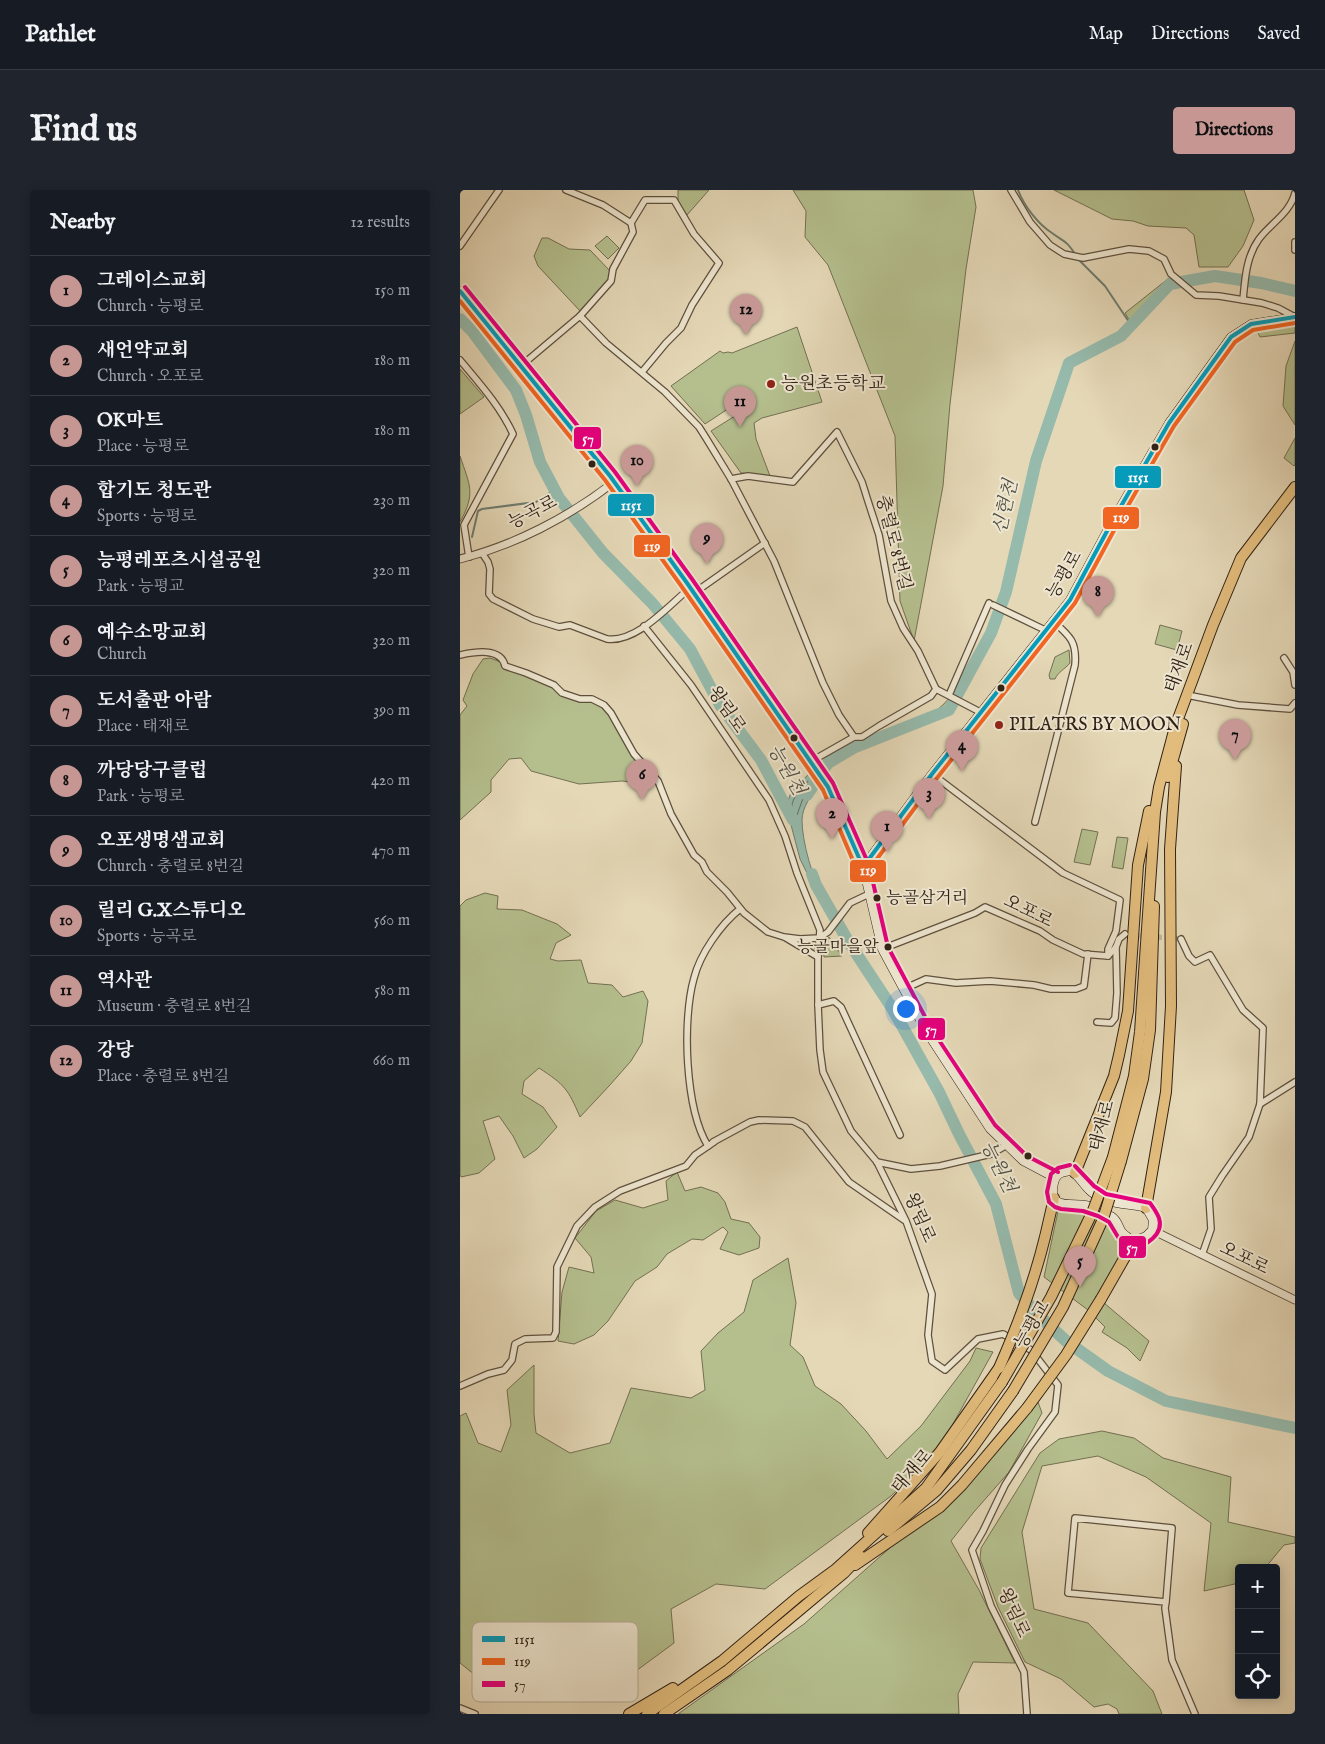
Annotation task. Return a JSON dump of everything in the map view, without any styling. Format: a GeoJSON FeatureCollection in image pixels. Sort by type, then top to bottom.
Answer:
{"type":"FeatureCollection","features":[{"type":"Feature","properties":{"kind":"highway","name":"태재로"},"geometry":{"type":"LineString","coordinates":[[646,1714],[722,1661],[799,1596],[840,1571],[926,1488],[1002,1382],[1051,1297],[1117,1159],[1143,1079],[1150,1030],[1156,852],[1160,811],[1179,728],[1213,625],[1242,558],[1295,487]]}},
{"type":"Feature","properties":{"kind":"highway","name":"태재로"},"geometry":{"type":"LineString","coordinates":[[1179,728],[1217,627],[1247,560],[1295,495]]}},
{"type":"Feature","properties":{"kind":"highway"},"geometry":{"type":"LineString","coordinates":[[1075,1173],[1114,1076],[1119,1055],[1128,1011],[1138,865],[1156,776],[1168,740],[1179,728]]}},
{"type":"Feature","properties":{"kind":"highway"},"geometry":{"type":"LineString","coordinates":[[1146,1208],[1166,1092],[1171,1006],[1170,849],[1179,728]]}},
{"type":"Feature","properties":{"kind":"highway","name":"능평교"},"geometry":{"type":"LineString","coordinates":[[1013,1391],[1063,1306],[1103,1219],[1117,1159]]}},
{"type":"Feature","properties":{"kind":"highway"},"geometry":{"type":"LineString","coordinates":[[840,1571],[940,1452],[999,1368],[1015,1331],[1036,1272],[1054,1198]]}},
{"type":"Feature","properties":{"kind":"highway"},"geometry":{"type":"LineString","coordinates":[[840,1571],[940,1507],[962,1485],[1027,1408],[1066,1355],[1136,1241]]}},
{"type":"Feature","properties":{"kind":"highway","name":"태재로"},"geometry":{"type":"LineString","coordinates":[[664,1714],[728,1670],[840,1571],[936,1491],[971,1450],[1013,1391]]}},
{"type":"Feature","properties":{"kind":"highway"},"geometry":{"type":"LineString","coordinates":[[629,1714],[722,1661]]}},
{"type":"Feature","properties":{"kind":"main road"},"geometry":{"type":"LineString","coordinates":[[460,291],[522,365],[614,482],[692,590],[828,787],[863,867],[882,949],[926,1031],[990,1129],[1023,1161],[1054,1178]]}},
{"type":"Feature","properties":{"kind":"main road","name":"능평로"},"geometry":{"type":"LineString","coordinates":[[863,867],[980,712],[1070,600],[1113,520],[1169,423],[1231,338],[1251,324],[1295,316]]}},
{"type":"Feature","properties":{"kind":"main road"},"geometry":{"type":"LineString","coordinates":[[1072,1171],[1075,1173],[1092,1193],[1125,1206],[1136,1205],[1146,1208],[1153,1220],[1152,1230],[1146,1236],[1136,1241],[1123,1234],[1116,1219],[1093,1206],[1084,1204],[1070,1206],[1059,1203],[1054,1198],[1052,1190],[1054,1178],[1060,1173],[1072,1171]]}},
{"type":"Feature","properties":{"kind":"street"},"geometry":{"type":"LineString","coordinates":[[460,246],[499,190]]}},
{"type":"Feature","properties":{"kind":"street"},"geometry":{"type":"LineString","coordinates":[[566,190],[603,205],[631,223]]}},
{"type":"Feature","properties":{"kind":"street"},"geometry":{"type":"LineString","coordinates":[[1011,190],[1030,222],[1050,245],[1064,254],[1083,258],[1129,249],[1149,251],[1164,259],[1172,274],[1196,295],[1219,296],[1262,303],[1295,316]]}},
{"type":"Feature","properties":{"kind":"street"},"geometry":{"type":"LineString","coordinates":[[1243,300],[1246,266],[1258,240],[1292,203],[1295,193]]}},
{"type":"Feature","properties":{"kind":"street"},"geometry":{"type":"LineString","coordinates":[[522,365],[580,316],[611,281],[613,269],[633,232],[631,223],[645,200],[674,200],[694,234],[718,263],[692,305],[681,328],[642,372]]}},
{"type":"Feature","properties":{"kind":"street"},"geometry":{"type":"LineString","coordinates":[[1295,242],[1295,250]]}},
{"type":"Feature","properties":{"kind":"street"},"geometry":{"type":"LineString","coordinates":[[580,316],[606,343],[664,392],[698,428],[731,479],[765,543],[830,699],[854,737]]}},
{"type":"Feature","properties":{"kind":"street"},"geometry":{"type":"LineString","coordinates":[[460,360],[498,406],[513,434],[464,525],[469,557]]}},
{"type":"Feature","properties":{"kind":"street","name":"충렬로 8번길"},"geometry":{"type":"LineString","coordinates":[[731,479],[748,476],[793,482],[837,432],[862,482],[879,535],[891,600],[903,628],[918,651],[936,689]]}},
{"type":"Feature","properties":{"kind":"street","name":"능곡로"},"geometry":{"type":"LineString","coordinates":[[460,560],[532,534],[585,503],[614,482]]}},
{"type":"Feature","properties":{"kind":"street"},"geometry":{"type":"LineString","coordinates":[[482,553],[490,569],[489,594],[493,599],[533,619],[559,627],[570,625],[612,640],[635,633],[646,626],[683,593],[692,590],[765,543]]}},
{"type":"Feature","properties":{"kind":"street"},"geometry":{"type":"LineString","coordinates":[[950,696],[991,604],[1045,630]]}},
{"type":"Feature","properties":{"kind":"street"},"geometry":{"type":"LineString","coordinates":[[1035,822],[1076,651],[1070,636],[1054,622]]}},
{"type":"Feature","properties":{"kind":"street","name":"왕림로"},"geometry":{"type":"LineString","coordinates":[[646,626],[691,685],[769,800],[785,836],[797,873],[820,930],[818,1005],[823,1072],[850,1132],[876,1162],[906,1221],[932,1294],[928,1335],[932,1361],[945,1370],[978,1339],[1003,1334],[1031,1350],[1058,1385],[1055,1412],[1028,1449],[1005,1486],[972,1550],[991,1606],[1024,1672],[1027,1714]]}},
{"type":"Feature","properties":{"kind":"street"},"geometry":{"type":"LineString","coordinates":[[460,655],[482,652],[499,655],[505,666],[554,685],[562,693],[580,699],[592,699],[604,705],[614,718],[634,754],[658,781],[671,814],[694,855],[702,862],[707,872],[752,921],[763,929],[784,937],[818,957]]}},
{"type":"Feature","properties":{"kind":"street"},"geometry":{"type":"LineString","coordinates":[[1284,658],[1293,672],[1295,685]]}},
{"type":"Feature","properties":{"kind":"street"},"geometry":{"type":"LineString","coordinates":[[810,762],[854,737],[862,737],[931,696],[936,689],[980,712]]}},
{"type":"Feature","properties":{"kind":"street"},"geometry":{"type":"LineString","coordinates":[[1192,696],[1238,705],[1290,709],[1295,702]]}},
{"type":"Feature","properties":{"kind":"street"},"geometry":{"type":"LineString","coordinates":[[932,774],[1063,873],[1120,900],[1116,931],[1108,949],[1108,956]]}},
{"type":"Feature","properties":{"kind":"street"},"geometry":{"type":"LineString","coordinates":[[784,937],[819,938],[828,932],[848,904],[869,894]]}},
{"type":"Feature","properties":{"kind":"street"},"geometry":{"type":"LineString","coordinates":[[708,1146],[699,1131],[690,1089],[688,1009],[694,977],[706,951],[722,926],[740,908]]}},
{"type":"Feature","properties":{"kind":"street","name":"오포로"},"geometry":{"type":"LineString","coordinates":[[882,949],[985,908],[1088,954],[1108,956]]}},
{"type":"Feature","properties":{"kind":"street"},"geometry":{"type":"LineString","coordinates":[[1097,1022],[1110,1022],[1115,1018],[1117,993],[1116,947],[1118,939],[1125,934]]}},
{"type":"Feature","properties":{"kind":"street"},"geometry":{"type":"LineString","coordinates":[[1181,939],[1189,956],[1195,962],[1210,955],[1243,1010],[1263,1028],[1260,1104],[1249,1137],[1209,1197],[1211,1229],[1202,1254]]}},
{"type":"Feature","properties":{"kind":"street"},"geometry":{"type":"LineString","coordinates":[[1108,956],[1116,947]]}},
{"type":"Feature","properties":{"kind":"street"},"geometry":{"type":"LineString","coordinates":[[904,989],[926,980],[956,983],[990,982],[1034,985],[1052,989],[1076,989],[1084,986],[1088,954]]}},
{"type":"Feature","properties":{"kind":"street"},"geometry":{"type":"LineString","coordinates":[[818,1005],[834,1001],[841,1007],[900,1135]]}},
{"type":"Feature","properties":{"kind":"street"},"geometry":{"type":"LineString","coordinates":[[1260,1104],[1295,1082]]}},
{"type":"Feature","properties":{"kind":"street"},"geometry":{"type":"LineString","coordinates":[[460,1386],[488,1374],[504,1370],[512,1360],[515,1344],[525,1339],[553,1338],[556,1332],[557,1267],[576,1226],[595,1207],[620,1191],[686,1166],[695,1155],[708,1146],[750,1122],[759,1120],[792,1120],[804,1127],[849,1182],[906,1221]]}},
{"type":"Feature","properties":{"kind":"street"},"geometry":{"type":"LineString","coordinates":[[876,1162],[911,1169],[940,1166],[991,1154],[1007,1145]]}},
{"type":"Feature","properties":{"kind":"street","name":"오포로"},"geometry":{"type":"LineString","coordinates":[[1152,1230],[1295,1300]]}},
{"type":"Feature","properties":{"kind":"street"},"geometry":{"type":"LineString","coordinates":[[1166,1602],[1068,1593],[1075,1518],[1172,1528],[1166,1602],[1172,1660],[1195,1714]]}},
{"type":"Feature","properties":{"kind":"street"},"geometry":{"type":"LineString","coordinates":[[460,1708],[475,1714]]}},
{"type":"Feature","properties":{"kind":"green space"},"geometry":{"type":"Polygon","coordinates":[[[678,190],[709,190],[687,215],[678,202],[678,190]]]}},
{"type":"Feature","properties":{"kind":"green space"},"geometry":{"type":"Polygon","coordinates":[[[793,190],[973,190],[976,207],[966,269],[950,404],[943,486],[914,641],[900,601],[895,436],[828,265],[805,237],[806,211],[793,190]]]}},
{"type":"Feature","properties":{"kind":"green space"},"geometry":{"type":"Polygon","coordinates":[[[1054,190],[1244,190],[1254,220],[1243,246],[1228,267],[1199,267],[1194,235],[1186,228],[1148,226],[1133,221],[1112,219],[1054,190]]]}},
{"type":"Feature","properties":{"kind":"green space"},"geometry":{"type":"Polygon","coordinates":[[[607,236],[619,248],[608,259],[595,246],[607,236]]]}},
{"type":"Feature","properties":{"kind":"green space"},"geometry":{"type":"Polygon","coordinates":[[[542,238],[548,238],[569,249],[590,250],[611,272],[608,280],[580,311],[538,266],[534,256],[542,238]]]}},
{"type":"Feature","properties":{"kind":"green space"},"geometry":{"type":"Polygon","coordinates":[[[1169,278],[1172,281],[1131,323],[1125,313],[1169,278]]]}},
{"type":"Feature","properties":{"kind":"green space"},"geometry":{"type":"Polygon","coordinates":[[[1295,323],[1295,333],[1260,337],[1257,331],[1273,325],[1295,323]]]}},
{"type":"Feature","properties":{"kind":"green space"},"geometry":{"type":"Polygon","coordinates":[[[797,327],[822,402],[762,418],[754,423],[756,439],[770,476],[741,473],[711,431],[746,409],[740,401],[705,424],[671,386],[720,351],[732,353],[797,327]]]}},
{"type":"Feature","properties":{"kind":"green space"},"geometry":{"type":"Polygon","coordinates":[[[1295,341],[1295,425],[1283,406],[1286,366],[1295,341]]]}},
{"type":"Feature","properties":{"kind":"green space"},"geometry":{"type":"Polygon","coordinates":[[[460,369],[484,397],[460,414],[460,369]]]}},
{"type":"Feature","properties":{"kind":"green space"},"geometry":{"type":"Polygon","coordinates":[[[1295,438],[1295,465],[1294,466],[1284,458],[1295,438]]]}},
{"type":"Feature","properties":{"kind":"green space"},"geometry":{"type":"Polygon","coordinates":[[[460,456],[469,482],[470,496],[460,522],[460,456]]]}},
{"type":"Feature","properties":{"kind":"green space"},"geometry":{"type":"Polygon","coordinates":[[[1160,625],[1182,631],[1177,650],[1155,644],[1160,625]]]}},
{"type":"Feature","properties":{"kind":"green space"},"geometry":{"type":"Polygon","coordinates":[[[1069,650],[1070,663],[1055,679],[1050,679],[1049,675],[1055,657],[1069,650]]]}},
{"type":"Feature","properties":{"kind":"green space"},"geometry":{"type":"Polygon","coordinates":[[[490,658],[544,684],[604,707],[632,756],[649,774],[648,779],[639,783],[622,781],[579,784],[531,771],[521,758],[509,759],[491,780],[491,792],[460,820],[460,715],[467,706],[463,700],[473,674],[483,659],[490,658]]]}},
{"type":"Feature","properties":{"kind":"green space"},"geometry":{"type":"Polygon","coordinates":[[[950,697],[954,700],[949,710],[912,724],[933,713],[950,697]]]}},
{"type":"Feature","properties":{"kind":"green space"},"geometry":{"type":"Polygon","coordinates":[[[1082,829],[1098,832],[1090,865],[1074,862],[1082,829]]]}},
{"type":"Feature","properties":{"kind":"green space"},"geometry":{"type":"Polygon","coordinates":[[[1117,837],[1128,838],[1123,869],[1112,867],[1117,837]]]}},
{"type":"Feature","properties":{"kind":"green space"},"geometry":{"type":"Polygon","coordinates":[[[485,893],[498,896],[497,909],[522,910],[557,924],[571,935],[556,943],[550,959],[558,961],[581,960],[588,983],[612,985],[623,997],[643,991],[648,1001],[642,1043],[631,1061],[580,1117],[565,1088],[539,1068],[524,1081],[522,1094],[543,1107],[557,1127],[537,1149],[524,1158],[513,1136],[499,1116],[483,1121],[495,1159],[479,1173],[461,1177],[460,906],[466,900],[485,893]]]}},
{"type":"Feature","properties":{"kind":"green space"},"geometry":{"type":"Polygon","coordinates":[[[829,937],[842,956],[824,957],[823,947],[829,937]]]}},
{"type":"Feature","properties":{"kind":"green space"},"geometry":{"type":"Polygon","coordinates":[[[677,1172],[685,1191],[701,1187],[718,1193],[725,1202],[731,1219],[749,1223],[760,1237],[759,1248],[739,1255],[720,1249],[728,1232],[723,1227],[703,1240],[692,1239],[667,1254],[657,1267],[635,1281],[608,1321],[594,1335],[574,1344],[558,1341],[562,1292],[569,1267],[594,1273],[591,1257],[575,1238],[596,1211],[615,1200],[643,1208],[668,1200],[666,1181],[677,1172]]]}},
{"type":"Feature","properties":{"kind":"green space"},"geometry":{"type":"Polygon","coordinates":[[[1058,1211],[1079,1212],[1098,1218],[1110,1226],[1125,1250],[1097,1297],[1149,1341],[1140,1361],[1127,1348],[1102,1332],[1105,1327],[1088,1310],[1044,1277],[1058,1211]]]}},
{"type":"Feature","properties":{"kind":"green space"},"geometry":{"type":"Polygon","coordinates":[[[788,1258],[796,1303],[790,1345],[803,1357],[815,1386],[841,1404],[866,1431],[887,1459],[921,1426],[970,1361],[976,1348],[993,1352],[939,1449],[891,1496],[765,1589],[716,1584],[671,1609],[674,1643],[638,1670],[638,1622],[472,1622],[472,1673],[460,1663],[460,1416],[466,1413],[478,1443],[501,1452],[511,1425],[507,1390],[534,1365],[536,1433],[570,1453],[610,1443],[631,1388],[691,1398],[705,1390],[701,1351],[718,1333],[744,1312],[753,1280],[788,1258]]]}},
{"type":"Feature","properties":{"kind":"green space"},"geometry":{"type":"Polygon","coordinates":[[[1038,1402],[1042,1413],[1009,1472],[951,1541],[979,1590],[1015,1663],[973,1662],[958,1694],[959,1714],[678,1714],[804,1624],[909,1531],[1038,1402]]]}},
{"type":"Feature","properties":{"kind":"green space"},"geometry":{"type":"Polygon","coordinates":[[[1102,1431],[1134,1438],[1163,1458],[1231,1477],[1228,1522],[1295,1537],[1295,1543],[1284,1545],[1268,1564],[1235,1564],[1235,1584],[1204,1591],[1211,1523],[1146,1477],[1098,1456],[1042,1466],[1022,1532],[1034,1609],[1088,1623],[1153,1691],[1162,1714],[1119,1714],[1117,1709],[1108,1704],[1094,1707],[1061,1679],[1025,1662],[998,1607],[980,1559],[981,1548],[1040,1453],[1059,1439],[1102,1431]]]}},
{"type":"Feature","properties":{"kind":"water"},"geometry":{"type":"Polygon","coordinates":[[[810,773],[818,784],[802,815],[802,829],[809,861],[824,899],[812,883],[800,859],[786,806],[792,790],[810,773]]]}},
{"type":"Feature","properties":{"kind":"waterway"},"geometry":{"type":"LineString","coordinates":[[1018,190],[1037,220],[1067,244],[1075,254]]}},
{"type":"Feature","properties":{"kind":"waterway"},"geometry":{"type":"LineString","coordinates":[[1079,260],[1105,286],[1131,325]]}},
{"type":"Feature","properties":{"kind":"waterway","name":"신현천"},"geometry":{"type":"LineString","coordinates":[[807,795],[828,763],[853,748],[949,710],[991,633],[1006,592],[1036,461],[1069,363],[1121,336],[1170,284],[1215,276],[1261,283],[1295,291]]}},
{"type":"Feature","properties":{"kind":"waterway","name":"능원천"},"geometry":{"type":"LineString","coordinates":[[460,319],[472,331],[516,390],[526,415],[540,462],[559,498],[603,553],[652,603],[690,649],[720,705],[761,760],[793,820]]}},
{"type":"Feature","properties":{"kind":"waterway"},"geometry":{"type":"LineString","coordinates":[[472,537],[478,511],[536,502],[554,490]]}},
{"type":"Feature","properties":{"kind":"waterway","name":"능원천"},"geometry":{"type":"LineString","coordinates":[[812,874],[816,885],[848,941],[892,1008],[939,1092],[996,1204],[1019,1293],[1037,1314],[1066,1341],[1108,1371],[1166,1401],[1295,1428]]}},
{"type":"Feature","properties":{"kind":"tunnel"},"geometry":{"type":"LineString","coordinates":[[1131,935],[1181,939]]}},
{"type":"Feature","properties":{"kind":"transit line","name":"57"},"geometry":{"type":"LineString","coordinates":[[465,287],[615,472],[692,579],[833,783],[869,865],[888,947],[931,1028],[995,1125],[1027,1156],[1058,1172]]}},
{"type":"Feature","properties":{"kind":"transit line","name":"1151"},"geometry":{"type":"LineString","coordinates":[[460,291],[610,476],[687,583],[828,787],[863,867],[932,774],[1070,600],[1113,520],[1169,423],[1231,337],[1251,324],[1295,317]]}},
{"type":"Feature","properties":{"kind":"transit line","name":"119"},"geometry":{"type":"LineString","coordinates":[[460,301],[605,480],[682,587],[823,790],[857,870],[863,873],[868,871],[937,778],[1075,603],[1118,523],[1174,426],[1235,342],[1253,330],[1295,323]]}},
{"type":"Feature","properties":{"kind":"transit line","name":"57"},"geometry":{"type":"LineString","coordinates":[[1070,1165],[1058,1168],[1051,1174],[1047,1192],[1049,1202],[1061,1209],[1083,1211],[1098,1216],[1109,1222],[1118,1237],[1132,1247],[1143,1245],[1153,1238],[1160,1224],[1159,1218],[1150,1203],[1106,1194],[1094,1186],[1075,1166]]}},
{"type":"Feature","properties":{"kind":"place","name":"강당"},"geometry":{"type":"Point","coordinates":[746,335]}},
{"type":"Feature","properties":{"kind":"place","name":"능원초등학교"},"geometry":{"type":"Point","coordinates":[771,384]}},
{"type":"Feature","properties":{"kind":"place","name":"역사관"},"geometry":{"type":"Point","coordinates":[740,427]}},
{"type":"Feature","properties":{"kind":"place","name":"릴리 G.X스튜디오"},"geometry":{"type":"Point","coordinates":[637,486]}},
{"type":"Feature","properties":{"kind":"place","name":"오포생명샘교회"},"geometry":{"type":"Point","coordinates":[707,564]}},
{"type":"Feature","properties":{"kind":"place","name":"까당당구클럽"},"geometry":{"type":"Point","coordinates":[1098,617]}},
{"type":"Feature","properties":{"kind":"place","name":"PILATRS BY MOON"},"geometry":{"type":"Point","coordinates":[999,725]}},
{"type":"Feature","properties":{"kind":"place","name":"도서출판 아람"},"geometry":{"type":"Point","coordinates":[1235,760]}},
{"type":"Feature","properties":{"kind":"place","name":"합기도 청도관"},"geometry":{"type":"Point","coordinates":[962,771]}},
{"type":"Feature","properties":{"kind":"place","name":"예수소망교회"},"geometry":{"type":"Point","coordinates":[642,800]}},
{"type":"Feature","properties":{"kind":"place","name":"OK마트"},"geometry":{"type":"Point","coordinates":[929,819]}},
{"type":"Feature","properties":{"kind":"place","name":"새언약교회"},"geometry":{"type":"Point","coordinates":[832,839]}},
{"type":"Feature","properties":{"kind":"place","name":"그레이스교회"},"geometry":{"type":"Point","coordinates":[887,852]}},
{"type":"Feature","properties":{"kind":"place","name":"능골삼거리"},"geometry":{"type":"Point","coordinates":[877,898]}},
{"type":"Feature","properties":{"kind":"place","name":"능골마을앞"},"geometry":{"type":"Point","coordinates":[888,947]}},
{"type":"Feature","properties":{"kind":"place","name":"능평레포츠시설공원"},"geometry":{"type":"Point","coordinates":[1080,1287]}}]}
